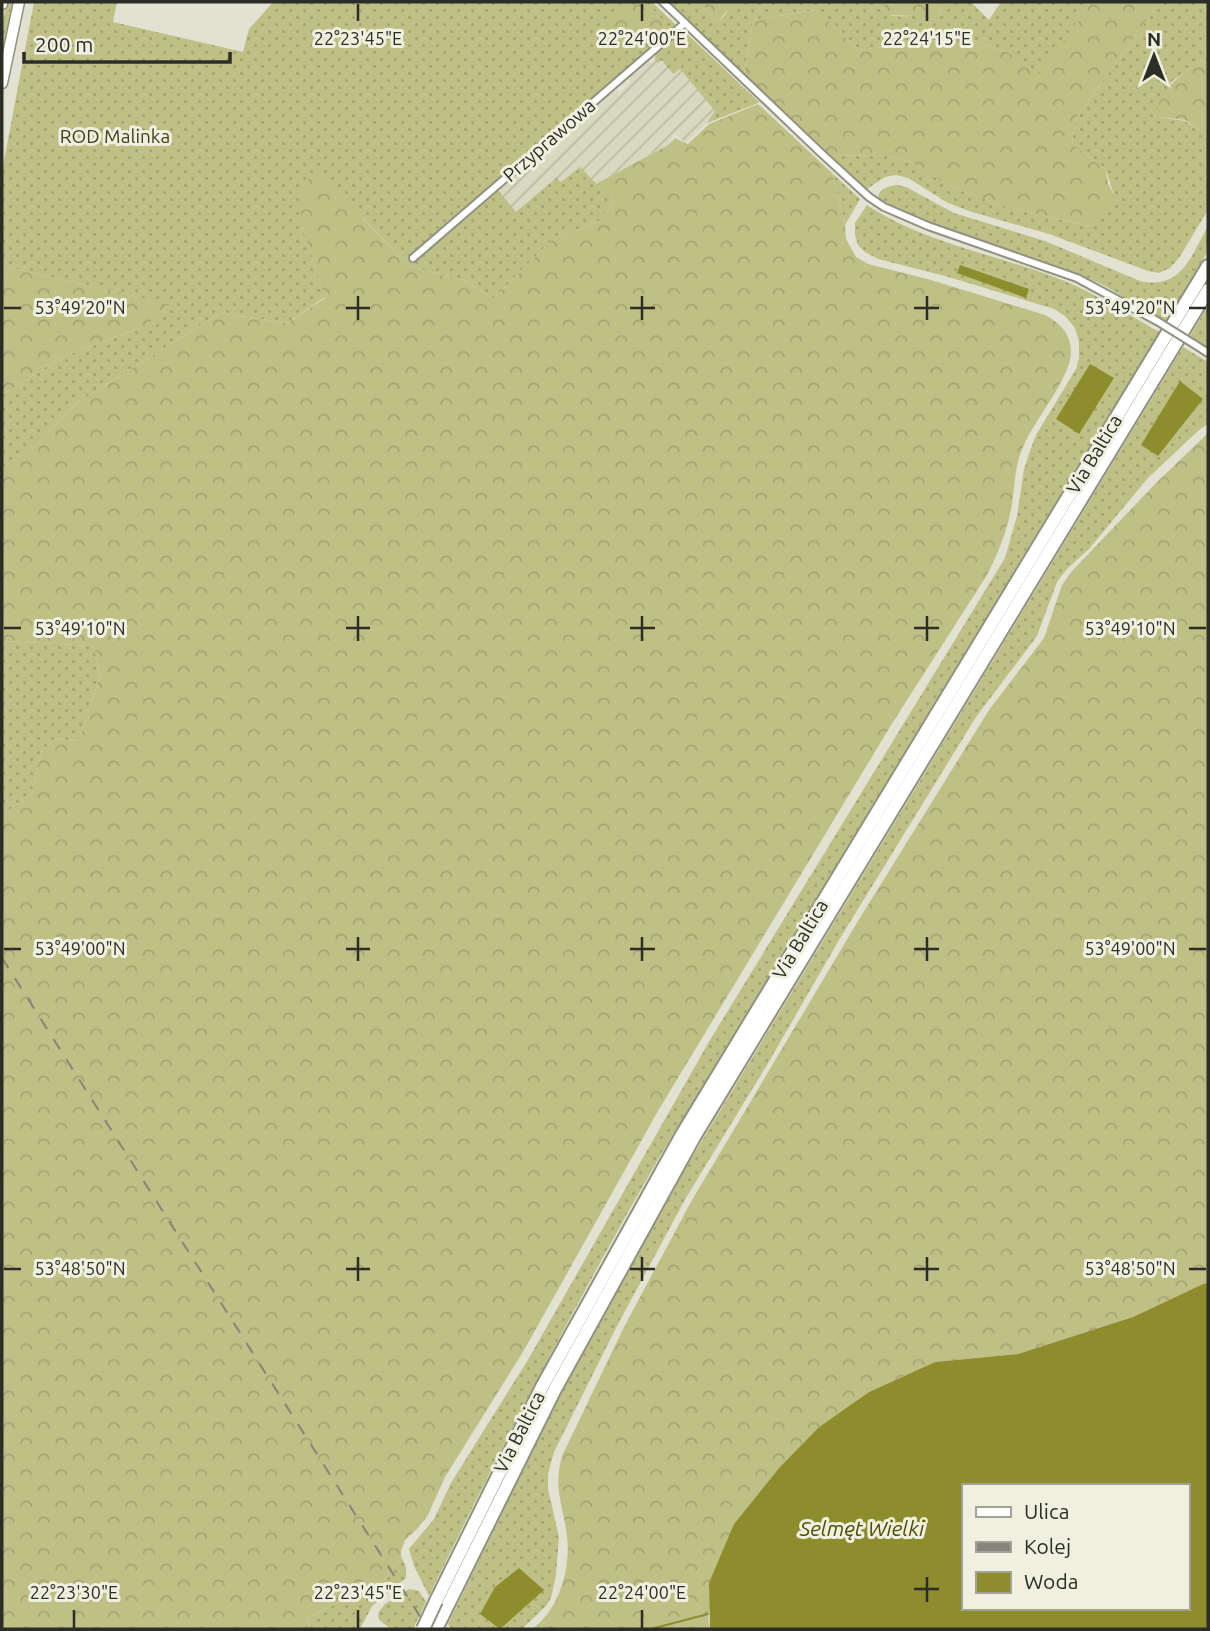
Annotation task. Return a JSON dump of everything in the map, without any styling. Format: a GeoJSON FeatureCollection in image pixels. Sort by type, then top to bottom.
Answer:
{"type":"FeatureCollection","features":[{"type":"Feature","properties":{"kind":"highway","name":"Via Baltica"},"geometry":{"type":"LineString","coordinates":[[422,1629],[542,1387],[682,1133],[1208,267]]}},
{"type":"Feature","properties":{"kind":"highway","name":"Via Baltica"},"geometry":{"type":"LineString","coordinates":[[436,1629],[554,1391],[694,1137],[1208,290]]}},
{"type":"Feature","properties":{"kind":"main road"},"geometry":{"type":"LineString","coordinates":[[2,83],[19,2]]}},
{"type":"Feature","properties":{"kind":"street"},"geometry":{"type":"LineString","coordinates":[[663,2],[821,153],[869,197],[884,207],[928,226],[1077,278],[1157,321],[1208,353]]}},
{"type":"Feature","properties":{"kind":"street","name":"Przyprawowa"},"geometry":{"type":"LineString","coordinates":[[413,258],[685,23]]}},
{"type":"Feature","properties":{"kind":"shaded area"},"geometry":{"type":"Polygon","coordinates":[[[682,31],[758,103],[707,123],[686,143],[674,134],[668,145],[596,184],[549,239],[493,196],[541,153],[548,155],[559,145],[556,140],[614,90],[620,92],[631,82],[628,78],[648,61],[653,61],[656,54],[682,31]]]}},
{"type":"Feature","properties":{"kind":"green space"},"geometry":{"type":"Polygon","coordinates":[[[7,2],[14,2],[2,60],[2,26],[7,2]]]}},
{"type":"Feature","properties":{"kind":"green space","name":"ROD Malinka"},"geometry":{"type":"Polygon","coordinates":[[[34,2],[117,2],[113,22],[243,52],[249,29],[273,2],[652,2],[676,25],[410,256],[415,261],[497,189],[516,212],[556,178],[561,182],[580,167],[614,202],[599,221],[553,239],[493,299],[464,280],[408,266],[363,218],[302,226],[325,297],[287,323],[220,313],[77,403],[37,445],[2,469],[2,395],[60,358],[147,325],[168,304],[2,266],[2,171],[34,2]]]}},
{"type":"Feature","properties":{"kind":"green space"},"geometry":{"type":"Polygon","coordinates":[[[640,2],[647,3],[666,23],[647,39],[607,39],[602,31],[625,10],[640,2]]]}},
{"type":"Feature","properties":{"kind":"green space"},"geometry":{"type":"Polygon","coordinates":[[[668,2],[701,2],[713,18],[720,21],[732,5],[751,2],[886,2],[883,8],[888,15],[938,17],[946,2],[971,2],[989,20],[1001,2],[1091,2],[1040,75],[1007,52],[963,37],[859,50],[814,10],[753,20],[744,74],[668,2]]]}},
{"type":"Feature","properties":{"kind":"green space"},"geometry":{"type":"Polygon","coordinates":[[[701,2],[751,2],[729,9],[720,21],[713,18],[701,2]]]}},
{"type":"Feature","properties":{"kind":"green space"},"geometry":{"type":"Polygon","coordinates":[[[886,2],[946,2],[938,17],[888,15],[883,8],[886,2]]]}},
{"type":"Feature","properties":{"kind":"green space"},"geometry":{"type":"Polygon","coordinates":[[[1091,2],[1160,2],[1076,118],[1072,143],[1106,170],[1114,195],[1107,209],[1088,226],[1004,206],[949,186],[911,162],[887,156],[829,155],[744,74],[753,20],[815,10],[859,50],[963,37],[1007,52],[1040,74],[1091,2]]]}},
{"type":"Feature","properties":{"kind":"green space"},"geometry":{"type":"Polygon","coordinates":[[[1160,2],[1208,2],[1208,64],[1202,60],[1171,82],[1158,117],[1185,121],[1199,130],[1208,130],[1208,210],[1170,268],[1159,273],[1148,271],[1049,234],[972,212],[948,203],[908,178],[896,175],[885,177],[867,189],[829,155],[887,156],[911,162],[949,186],[1004,206],[1088,226],[1114,195],[1106,170],[1072,143],[1076,118],[1160,2]]]}},
{"type":"Feature","properties":{"kind":"green space"},"geometry":{"type":"Polygon","coordinates":[[[683,30],[759,102],[707,123],[715,111],[680,69],[673,74],[662,60],[658,63],[655,59],[656,54],[683,30]]]}},
{"type":"Feature","properties":{"kind":"green space"},"geometry":{"type":"Polygon","coordinates":[[[1202,60],[1208,64],[1208,130],[1199,130],[1185,120],[1158,117],[1158,108],[1165,91],[1202,60]]]}},
{"type":"Feature","properties":{"kind":"green space"},"geometry":{"type":"Polygon","coordinates":[[[758,104],[832,173],[846,239],[856,257],[868,264],[1045,315],[1060,325],[1067,334],[1071,352],[1069,362],[1059,386],[1028,436],[1020,455],[1009,519],[991,567],[893,722],[658,1111],[523,1352],[445,1477],[428,1515],[405,1540],[401,1556],[384,1580],[307,1618],[311,1629],[2,1629],[2,816],[32,792],[42,750],[56,739],[79,741],[100,677],[94,646],[2,641],[2,468],[37,445],[77,403],[220,313],[287,323],[325,298],[302,226],[299,187],[318,171],[408,266],[464,280],[493,299],[553,239],[599,221],[614,202],[596,184],[668,145],[675,138],[688,144],[709,124],[758,104]]]}},
{"type":"Feature","properties":{"kind":"green space"},"geometry":{"type":"Polygon","coordinates":[[[832,173],[860,199],[845,225],[832,173]]]}},
{"type":"Feature","properties":{"kind":"green space"},"geometry":{"type":"Polygon","coordinates":[[[897,185],[906,187],[954,213],[1045,241],[1140,281],[1166,280],[1175,275],[1190,259],[1208,226],[1208,251],[1165,322],[1107,287],[1075,272],[904,213],[878,198],[882,190],[897,185]]]}},
{"type":"Feature","properties":{"kind":"green space"},"geometry":{"type":"Polygon","coordinates":[[[867,205],[932,237],[1078,287],[1159,332],[660,1156],[540,1374],[429,1596],[409,1549],[434,1519],[451,1483],[529,1358],[710,1040],[1005,558],[1017,516],[1024,469],[1036,435],[1076,369],[1079,342],[1075,328],[1065,316],[1054,309],[878,259],[865,252],[858,245],[855,223],[867,205]]]}},
{"type":"Feature","properties":{"kind":"green space"},"geometry":{"type":"Polygon","coordinates":[[[2,266],[169,304],[147,325],[60,358],[2,395],[2,266]]]}},
{"type":"Feature","properties":{"kind":"green space"},"geometry":{"type":"Polygon","coordinates":[[[1208,306],[1208,348],[1190,336],[1208,306]]]}},
{"type":"Feature","properties":{"kind":"green space"},"geometry":{"type":"Polygon","coordinates":[[[1183,347],[1208,362],[1208,424],[1147,479],[1089,549],[1057,582],[1037,636],[976,717],[839,940],[687,1196],[618,1324],[554,1452],[548,1474],[548,1489],[559,1537],[551,1598],[522,1629],[451,1629],[448,1624],[559,1397],[686,1167],[1183,347]]]}},
{"type":"Feature","properties":{"kind":"green space"},"geometry":{"type":"Polygon","coordinates":[[[1208,433],[1208,1283],[1133,1317],[1018,1354],[935,1362],[869,1392],[819,1427],[779,1468],[734,1524],[708,1614],[710,1629],[532,1629],[556,1600],[565,1575],[568,1549],[558,1478],[562,1456],[624,1327],[692,1200],[858,921],[989,710],[1044,638],[1062,585],[1072,571],[1155,484],[1208,433]]]}},
{"type":"Feature","properties":{"kind":"green space"},"geometry":{"type":"Polygon","coordinates":[[[2,641],[94,646],[100,677],[79,741],[56,739],[42,750],[32,792],[2,816],[2,641]]]}},
{"type":"Feature","properties":{"kind":"green space"},"geometry":{"type":"Polygon","coordinates":[[[401,1556],[406,1567],[406,1578],[372,1606],[360,1629],[311,1629],[307,1618],[384,1580],[401,1556]]]}},
{"type":"Feature","properties":{"kind":"green space"},"geometry":{"type":"Polygon","coordinates":[[[409,1589],[419,1591],[426,1602],[413,1629],[391,1629],[379,1620],[378,1613],[385,1604],[409,1589]]]}},
{"type":"Feature","properties":{"kind":"water"},"geometry":{"type":"Polygon","coordinates":[[[960,265],[1029,289],[1026,298],[957,273],[960,265]]]}},
{"type":"Feature","properties":{"kind":"water"},"geometry":{"type":"Polygon","coordinates":[[[1090,364],[1114,378],[1079,434],[1056,419],[1090,364]]]}},
{"type":"Feature","properties":{"kind":"water"},"geometry":{"type":"Polygon","coordinates":[[[1180,381],[1203,399],[1158,456],[1141,445],[1180,381]]]}},
{"type":"Feature","properties":{"kind":"water","name":"Selmęt Wielki"},"geometry":{"type":"Polygon","coordinates":[[[1208,1283],[1208,1629],[710,1629],[709,1583],[734,1524],[779,1468],[819,1427],[869,1392],[935,1362],[1018,1354],[1133,1317],[1208,1283]]]}},
{"type":"Feature","properties":{"kind":"water"},"geometry":{"type":"Polygon","coordinates":[[[519,1568],[544,1590],[500,1629],[480,1614],[495,1587],[519,1568]]]}},
{"type":"Feature","properties":{"kind":"waterway"},"geometry":{"type":"LineString","coordinates":[[651,1629],[708,1614]]}},
{"type":"Feature","properties":{"kind":"railway"},"geometry":{"type":"LineString","coordinates":[[2,958],[428,1629]]}}]}
